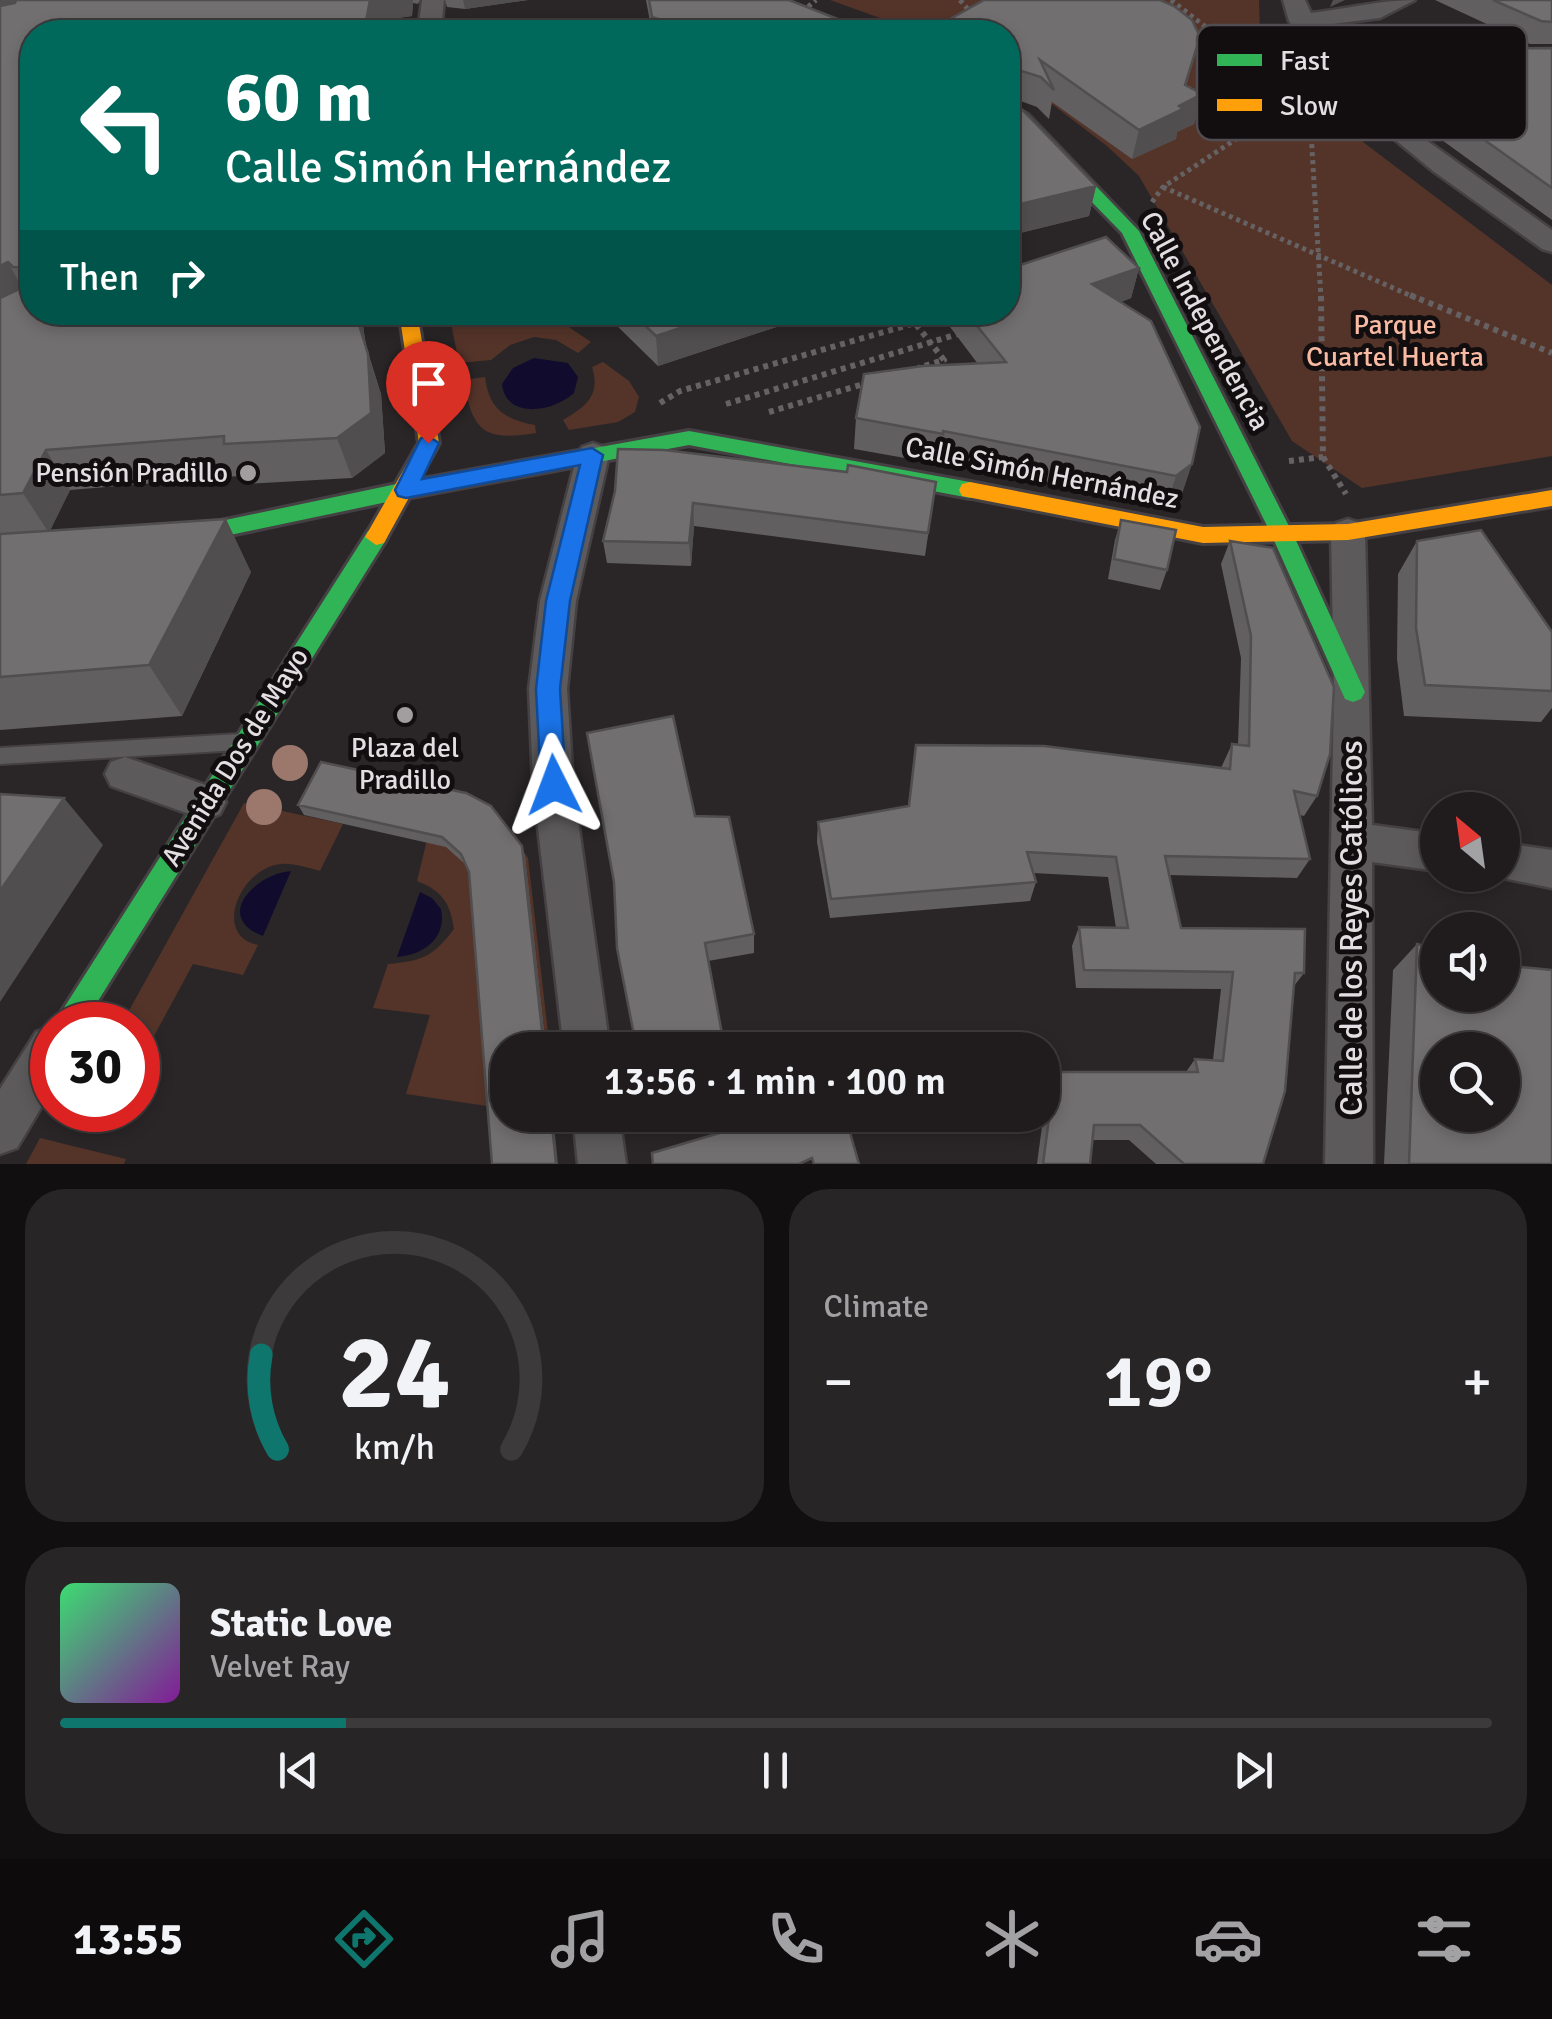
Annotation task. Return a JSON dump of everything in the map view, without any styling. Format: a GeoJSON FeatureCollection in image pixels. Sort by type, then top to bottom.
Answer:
{"type":"FeatureCollection","features":[{"type":"Feature","properties":{"kind":"street"},"geometry":{"type":"LineString","coordinates":[[1297,10],[1372,13],[1404,0]]}},
{"type":"Feature","properties":{"kind":"street","name":"Calle Independencia"},"geometry":{"type":"LineString","coordinates":[[1020,117],[1130,232],[1282,536]]}},
{"type":"Feature","properties":{"kind":"street"},"geometry":{"type":"LineString","coordinates":[[1413,140],[1552,243]]}},
{"type":"Feature","properties":{"kind":"street"},"geometry":{"type":"LineString","coordinates":[[1095,242],[1130,232]]}},
{"type":"Feature","properties":{"kind":"street","name":"Avenida Dos de Mayo"},"geometry":{"type":"LineString","coordinates":[[80,1002],[406,490],[428,443],[410,325]]}},
{"type":"Feature","properties":{"kind":"street","name":"Calle Simón Hernández"},"geometry":{"type":"LineString","coordinates":[[141,546],[406,490],[689,438],[1203,535],[1348,532],[1552,498]]}},
{"type":"Feature","properties":{"kind":"street"},"geometry":{"type":"LineString","coordinates":[[586,1032],[554,785],[548,689],[558,601],[592,455]]}},
{"type":"Feature","properties":{"kind":"street","name":"Calle de los Reyes Católicos"},"geometry":{"type":"LineString","coordinates":[[1348,532],[1353,692],[1349,1164]]}},
{"type":"Feature","properties":{"kind":"street","name":"Calle de los Reyes Católicos"},"geometry":{"type":"LineString","coordinates":[[1282,536],[1353,692]]}},
{"type":"Feature","properties":{"kind":"street"},"geometry":{"type":"LineString","coordinates":[[125,774],[206,802]]}},
{"type":"Feature","properties":{"kind":"street"},"geometry":{"type":"LineString","coordinates":[[1350,840],[1420,850]]}},
{"type":"Feature","properties":{"kind":"street"},"geometry":{"type":"LineString","coordinates":[[1520,865],[1552,869]]}},
{"type":"Feature","properties":{"kind":"street"},"geometry":{"type":"LineString","coordinates":[[0,1132],[30,1084]]}},
{"type":"Feature","properties":{"kind":"street"},"geometry":{"type":"LineString","coordinates":[[598,1132],[602,1164]]}},
{"type":"Feature","properties":{"kind":"lane"},"geometry":{"type":"LineString","coordinates":[[0,756],[244,742]]}},
{"type":"Feature","properties":{"kind":"path"},"geometry":{"type":"LineString","coordinates":[[802,12],[816,0]]}},
{"type":"Feature","properties":{"kind":"path"},"geometry":{"type":"LineString","coordinates":[[960,0],[982,20]]}},
{"type":"Feature","properties":{"kind":"path"},"geometry":{"type":"LineString","coordinates":[[1172,0],[1204,25]]}},
{"type":"Feature","properties":{"kind":"path"},"geometry":{"type":"LineString","coordinates":[[1130,232],[1162,187],[1234,140]]}},
{"type":"Feature","properties":{"kind":"path"},"geometry":{"type":"LineString","coordinates":[[1248,467],[1323,457],[1321,259],[1312,140]]}},
{"type":"Feature","properties":{"kind":"path"},"geometry":{"type":"LineString","coordinates":[[1162,187],[1321,259],[1552,353]]}},
{"type":"Feature","properties":{"kind":"path"},"geometry":{"type":"LineString","coordinates":[[639,445],[636,428],[642,413],[680,392],[908,325]]}},
{"type":"Feature","properties":{"kind":"path"},"geometry":{"type":"LineString","coordinates":[[906,371],[944,360],[916,325]]}},
{"type":"Feature","properties":{"kind":"path"},"geometry":{"type":"LineString","coordinates":[[710,408],[958,334]]}},
{"type":"Feature","properties":{"kind":"path"},"geometry":{"type":"LineString","coordinates":[[736,444],[737,422],[868,382]]}},
{"type":"Feature","properties":{"kind":"path"},"geometry":{"type":"LineString","coordinates":[[680,392],[686,403]]}},
{"type":"Feature","properties":{"kind":"green space","name":"Parque Cuartel Huerta"},"geometry":{"type":"Polygon","coordinates":[[[830,0],[1259,0],[1260,25],[1197,25],[1197,140],[1361,140],[1552,285],[1552,456],[1362,488],[1292,441],[1139,176],[1107,146],[1031,88],[1020,61],[1020,20],[886,20],[830,0]]]}},
{"type":"Feature","properties":{"kind":"green space"},"geometry":{"type":"Polygon","coordinates":[[[451,325],[566,325],[591,342],[578,353],[556,340],[534,337],[510,345],[491,360],[459,363],[451,325]]]}},
{"type":"Feature","properties":{"kind":"green space"},"geometry":{"type":"Polygon","coordinates":[[[603,362],[629,381],[639,397],[635,412],[618,422],[569,430],[563,420],[590,399],[594,385],[592,367],[603,362]]]}},
{"type":"Feature","properties":{"kind":"green space"},"geometry":{"type":"Polygon","coordinates":[[[485,377],[494,405],[507,416],[535,425],[536,433],[503,436],[483,429],[471,411],[463,380],[485,377]]]}},
{"type":"Feature","properties":{"kind":"green space"},"geometry":{"type":"Polygon","coordinates":[[[439,791],[479,803],[502,820],[528,858],[548,1032],[490,1032],[490,1106],[406,1094],[430,1015],[373,1008],[388,964],[426,956],[454,929],[443,899],[417,881],[439,791]]]}},
{"type":"Feature","properties":{"kind":"green space"},"geometry":{"type":"Polygon","coordinates":[[[244,803],[343,824],[320,871],[281,864],[267,868],[244,888],[234,916],[236,929],[244,939],[258,945],[243,975],[193,964],[160,1025],[160,1002],[134,1002],[244,803]]]}},
{"type":"Feature","properties":{"kind":"green space"},"geometry":{"type":"Polygon","coordinates":[[[40,1138],[126,1159],[124,1164],[26,1164],[40,1138]]]}},
{"type":"Feature","properties":{"kind":"shaded area"},"geometry":{"type":"Polygon","coordinates":[[[534,358],[568,363],[578,377],[574,393],[544,408],[512,404],[502,384],[513,368],[534,358]]]}},
{"type":"Feature","properties":{"kind":"shaded area"},"geometry":{"type":"Polygon","coordinates":[[[291,871],[263,936],[248,928],[240,908],[245,898],[264,880],[291,871]]]}},
{"type":"Feature","properties":{"kind":"shaded area"},"geometry":{"type":"Polygon","coordinates":[[[420,892],[441,909],[440,928],[424,949],[397,957],[420,892]]]}},
{"type":"Feature","properties":{"kind":"building"},"geometry":{"type":"Polygon","coordinates":[[[370,0],[366,20],[20,20],[20,267],[8,262],[0,266],[0,6],[370,0]]]}},
{"type":"Feature","properties":{"kind":"building"},"geometry":{"type":"Polygon","coordinates":[[[649,0],[789,0],[840,20],[661,20],[652,17],[649,0]]]}},
{"type":"Feature","properties":{"kind":"building"},"geometry":{"type":"Polygon","coordinates":[[[984,0],[1160,0],[1192,20],[1197,31],[1197,47],[1185,85],[1197,91],[1197,97],[1179,106],[1183,109],[1139,130],[1040,60],[1054,90],[1041,77],[1020,70],[1020,20],[952,18],[984,0]]]}},
{"type":"Feature","properties":{"kind":"building"},"geometry":{"type":"Polygon","coordinates":[[[1493,0],[1552,0],[1552,22],[1541,21],[1493,0]]]}},
{"type":"Feature","properties":{"kind":"building"},"geometry":{"type":"Polygon","coordinates":[[[1527,48],[1552,48],[1552,188],[1484,140],[1527,140],[1527,48]]]}},
{"type":"Feature","properties":{"kind":"building"},"geometry":{"type":"Polygon","coordinates":[[[1020,107],[1096,186],[1020,204],[1020,107]]]}},
{"type":"Feature","properties":{"kind":"building"},"geometry":{"type":"Polygon","coordinates":[[[1106,237],[1139,268],[1092,284],[1151,321],[1200,427],[1192,464],[1176,476],[856,418],[864,374],[923,366],[1006,362],[976,325],[1020,325],[1020,265],[1106,237]]]}},
{"type":"Feature","properties":{"kind":"building"},"geometry":{"type":"Polygon","coordinates":[[[20,289],[20,325],[359,325],[368,354],[371,413],[337,438],[224,444],[224,436],[46,450],[23,493],[0,495],[0,298],[20,289]]]}},
{"type":"Feature","properties":{"kind":"building"},"geometry":{"type":"Polygon","coordinates":[[[645,325],[689,325],[656,336],[645,325]]]}},
{"type":"Feature","properties":{"kind":"building"},"geometry":{"type":"Polygon","coordinates":[[[618,449],[664,450],[847,472],[848,465],[936,482],[928,533],[693,503],[689,543],[603,541],[615,491],[618,449]]]}},
{"type":"Feature","properties":{"kind":"building"},"geometry":{"type":"Polygon","coordinates":[[[226,519],[149,665],[0,677],[0,534],[226,519]]]}},
{"type":"Feature","properties":{"kind":"building"},"geometry":{"type":"Polygon","coordinates":[[[1121,520],[1176,530],[1167,570],[1114,559],[1121,520]]]}},
{"type":"Feature","properties":{"kind":"building"},"geometry":{"type":"Polygon","coordinates":[[[1481,530],[1552,632],[1552,691],[1425,685],[1416,628],[1417,541],[1481,530]]]}},
{"type":"Feature","properties":{"kind":"building"},"geometry":{"type":"Polygon","coordinates":[[[1230,541],[1273,548],[1334,687],[1330,754],[1317,796],[1294,791],[1310,859],[1165,856],[1181,928],[1305,929],[1304,973],[1295,973],[1285,1091],[1263,1164],[1184,1164],[1140,1125],[1094,1125],[1090,1164],[1043,1164],[1047,1132],[1060,1132],[1060,1072],[1198,1072],[1195,1059],[1223,1061],[1233,972],[1084,970],[1079,927],[1128,928],[1116,857],[1027,852],[1036,882],[831,899],[818,822],[909,806],[916,745],[1044,746],[1230,769],[1232,744],[1249,746],[1251,636],[1230,541]]]}},
{"type":"Feature","properties":{"kind":"building"},"geometry":{"type":"Polygon","coordinates":[[[673,716],[695,816],[729,817],[754,934],[705,943],[722,1032],[633,1032],[617,948],[614,882],[587,733],[673,716]]]}},
{"type":"Feature","properties":{"kind":"building"},"geometry":{"type":"Polygon","coordinates":[[[321,762],[466,793],[491,806],[522,846],[542,1032],[490,1032],[490,1132],[553,1132],[556,1164],[492,1164],[469,872],[461,854],[442,837],[298,805],[321,762]]]}},
{"type":"Feature","properties":{"kind":"building"},"geometry":{"type":"Polygon","coordinates":[[[0,794],[64,798],[0,891],[0,794]]]}},
{"type":"Feature","properties":{"kind":"building"},"geometry":{"type":"Polygon","coordinates":[[[1417,944],[1420,1012],[1520,1012],[1520,967],[1552,970],[1552,1164],[1409,1164],[1417,944]]]}},
{"type":"Feature","properties":{"kind":"building"},"geometry":{"type":"Polygon","coordinates":[[[723,1132],[850,1132],[859,1164],[814,1164],[812,1158],[799,1164],[653,1164],[652,1153],[723,1132]]]}},
{"type":"Feature","properties":{"kind":"traffic: fast"},"geometry":{"type":"LineString","coordinates":[[1020,117],[1130,231],[1283,536],[1353,692]]}},
{"type":"Feature","properties":{"kind":"traffic: fast"},"geometry":{"type":"LineString","coordinates":[[164,541],[406,490],[689,438],[970,490]]}},
{"type":"Feature","properties":{"kind":"traffic: fast"},"geometry":{"type":"LineString","coordinates":[[82,1002],[376,537]]}},
{"type":"Feature","properties":{"kind":"traffic: slow"},"geometry":{"type":"LineString","coordinates":[[376,537],[429,443],[410,325]]}},
{"type":"Feature","properties":{"kind":"traffic: slow"},"geometry":{"type":"LineString","coordinates":[[970,490],[1203,535],[1348,532],[1552,498]]}},
{"type":"Feature","properties":{"kind":"place","name":"Pensión Pradillo"},"geometry":{"type":"Point","coordinates":[248,473]}},
{"type":"Feature","properties":{"kind":"place","name":"Plaza del Pradillo"},"geometry":{"type":"Point","coordinates":[405,715]}},
{"type":"Feature","properties":{"kind":"route"},"geometry":{"type":"LineString","coordinates":[[428,443],[406,490],[592,455],[558,601],[548,689],[554,785]]}}]}
